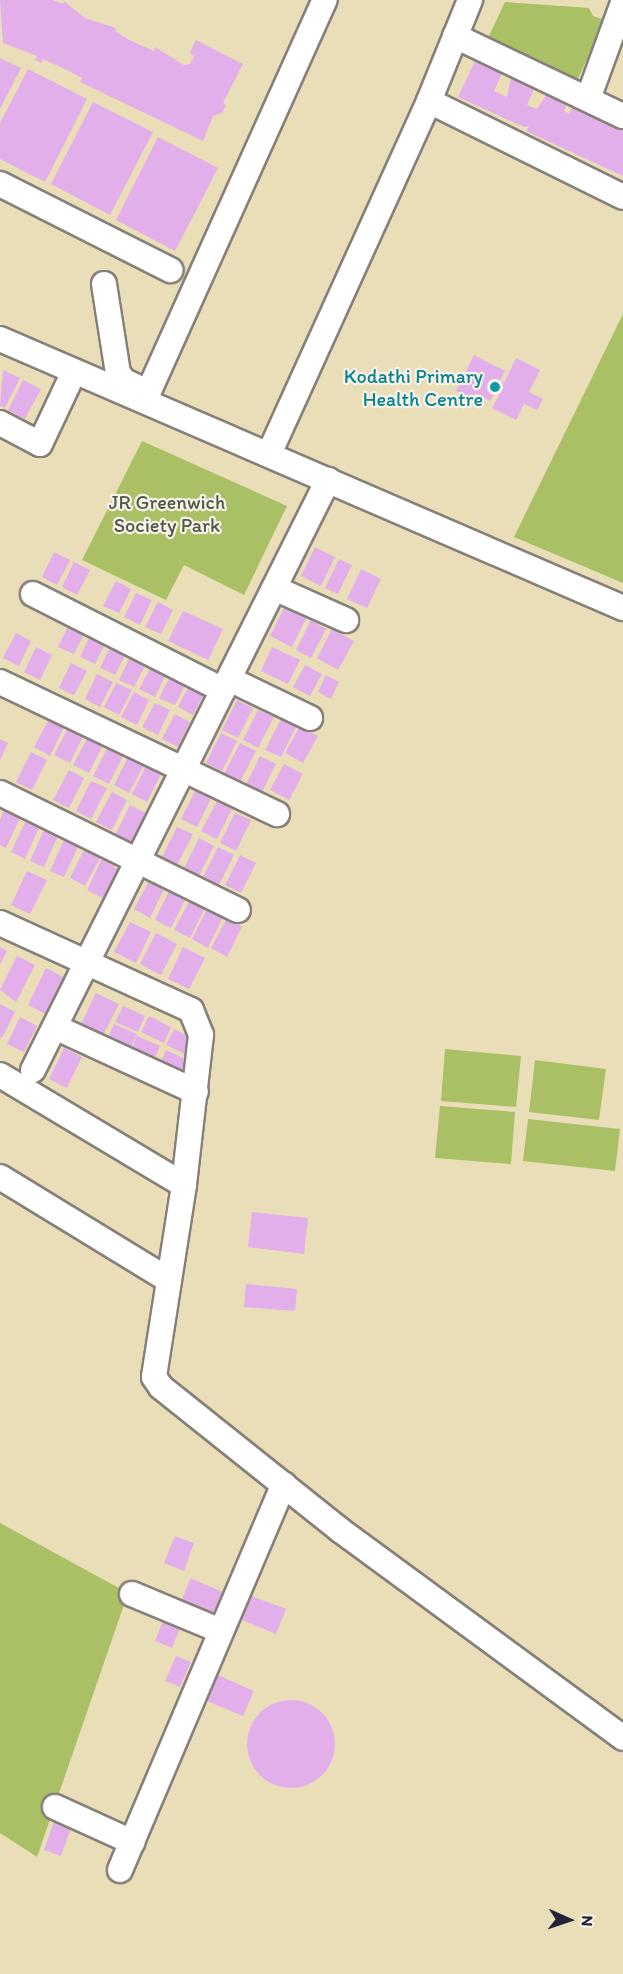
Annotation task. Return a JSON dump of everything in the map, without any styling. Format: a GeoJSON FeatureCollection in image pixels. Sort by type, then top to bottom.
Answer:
{"type":"FeatureCollection","features":[{"type":"Feature","properties":{"kind":"street"},"geometry":{"type":"LineString","coordinates":[[148,393],[325,0]]}},
{"type":"Feature","properties":{"kind":"street"},"geometry":{"type":"LineString","coordinates":[[271,449],[429,101],[470,0]]}},
{"type":"Feature","properties":{"kind":"street"},"geometry":{"type":"LineString","coordinates":[[588,99],[623,3]]}},
{"type":"Feature","properties":{"kind":"street"},"geometry":{"type":"LineString","coordinates":[[455,36],[623,116]]}},
{"type":"Feature","properties":{"kind":"street"},"geometry":{"type":"LineString","coordinates":[[429,101],[623,197]]}},
{"type":"Feature","properties":{"kind":"street"},"geometry":{"type":"LineString","coordinates":[[0,184],[170,270]]}},
{"type":"Feature","properties":{"kind":"street"},"geometry":{"type":"LineString","coordinates":[[104,284],[118,373],[124,381],[271,449],[328,480],[623,608]]}},
{"type":"Feature","properties":{"kind":"street"},"geometry":{"type":"LineString","coordinates":[[0,339],[73,374],[271,449]]}},
{"type":"Feature","properties":{"kind":"street"},"geometry":{"type":"LineString","coordinates":[[0,423],[40,444],[73,374]]}},
{"type":"Feature","properties":{"kind":"street"},"geometry":{"type":"LineString","coordinates":[[33,1070],[328,480]]}},
{"type":"Feature","properties":{"kind":"street"},"geometry":{"type":"LineString","coordinates":[[274,588],[346,620]]}},
{"type":"Feature","properties":{"kind":"street"},"geometry":{"type":"LineString","coordinates":[[33,594],[226,684],[310,718]]}},
{"type":"Feature","properties":{"kind":"street"},"geometry":{"type":"LineString","coordinates":[[0,682],[277,814]]}},
{"type":"Feature","properties":{"kind":"street"},"geometry":{"type":"LineString","coordinates":[[0,793],[238,910]]}},
{"type":"Feature","properties":{"kind":"street"},"geometry":{"type":"LineString","coordinates":[[0,923],[191,1010],[201,1035],[184,1185],[154,1377],[161,1387],[340,1530],[623,1738]]}},
{"type":"Feature","properties":{"kind":"street"},"geometry":{"type":"LineString","coordinates":[[55,1027],[196,1092]]}},
{"type":"Feature","properties":{"kind":"street"},"geometry":{"type":"LineString","coordinates":[[0,1075],[184,1185]]}},
{"type":"Feature","properties":{"kind":"street"},"geometry":{"type":"LineString","coordinates":[[0,1177],[169,1280]]}},
{"type":"Feature","properties":{"kind":"street"},"geometry":{"type":"LineString","coordinates":[[120,1870],[284,1484]]}},
{"type":"Feature","properties":{"kind":"street"},"geometry":{"type":"LineString","coordinates":[[132,1594],[221,1631]]}},
{"type":"Feature","properties":{"kind":"street"},"geometry":{"type":"LineString","coordinates":[[55,1807],[132,1842]]}},
{"type":"Feature","properties":{"kind":"green space"},"geometry":{"type":"Polygon","coordinates":[[[505,2],[589,8],[593,16],[605,20],[576,83],[488,38],[505,2]]]}},
{"type":"Feature","properties":{"kind":"green space"},"geometry":{"type":"Polygon","coordinates":[[[623,314],[623,583],[514,537],[623,314]]]}},
{"type":"Feature","properties":{"kind":"green space","name":"JR Greenwich Society Park"},"geometry":{"type":"Polygon","coordinates":[[[142,441],[287,506],[244,595],[184,565],[166,600],[82,560],[142,441]]]}},
{"type":"Feature","properties":{"kind":"green space"},"geometry":{"type":"Polygon","coordinates":[[[445,1049],[521,1056],[516,1107],[441,1101],[445,1049]]]}},
{"type":"Feature","properties":{"kind":"green space"},"geometry":{"type":"Polygon","coordinates":[[[535,1060],[606,1069],[599,1120],[529,1112],[535,1060]]]}},
{"type":"Feature","properties":{"kind":"green space"},"geometry":{"type":"Polygon","coordinates":[[[440,1106],[515,1112],[511,1164],[435,1158],[440,1106]]]}},
{"type":"Feature","properties":{"kind":"green space"},"geometry":{"type":"Polygon","coordinates":[[[528,1119],[620,1129],[615,1171],[523,1161],[528,1119]]]}},
{"type":"Feature","properties":{"kind":"green space"},"geometry":{"type":"Polygon","coordinates":[[[0,1523],[128,1593],[37,1857],[0,1833],[0,1523]]]}},
{"type":"Feature","properties":{"kind":"building"},"geometry":{"type":"Polygon","coordinates":[[[0,0],[53,0],[63,4],[64,1],[85,18],[116,28],[115,31],[131,41],[154,51],[155,47],[184,65],[190,64],[194,56],[190,53],[196,40],[243,64],[223,103],[226,105],[222,113],[213,116],[203,141],[80,82],[82,78],[67,70],[43,59],[41,63],[35,60],[37,56],[3,43],[0,0]]]}},
{"type":"Feature","properties":{"kind":"building"},"geometry":{"type":"Polygon","coordinates":[[[0,58],[21,68],[0,109],[0,58]]]}},
{"type":"Feature","properties":{"kind":"building"},"geometry":{"type":"Polygon","coordinates":[[[475,61],[503,71],[494,91],[507,97],[511,78],[534,89],[527,105],[537,109],[547,94],[567,103],[564,111],[569,114],[573,105],[623,128],[623,176],[526,131],[529,126],[524,127],[458,97],[475,61]]]}},
{"type":"Feature","properties":{"kind":"building"},"geometry":{"type":"Polygon","coordinates":[[[28,69],[87,99],[45,182],[0,159],[0,123],[28,69]]]}},
{"type":"Feature","properties":{"kind":"building"},"geometry":{"type":"Polygon","coordinates":[[[93,102],[153,132],[110,215],[51,184],[93,102]]]}},
{"type":"Feature","properties":{"kind":"building"},"geometry":{"type":"Polygon","coordinates":[[[158,137],[218,168],[175,251],[116,220],[158,137]]]}},
{"type":"Feature","properties":{"kind":"building","name":"Kodathi Primary Health Centre"},"geometry":{"type":"Polygon","coordinates":[[[474,355],[505,371],[500,381],[504,383],[516,358],[540,370],[529,392],[543,399],[537,410],[524,404],[516,420],[492,408],[499,395],[495,393],[490,401],[475,393],[472,399],[456,391],[474,355]]]}},
{"type":"Feature","properties":{"kind":"building"},"geometry":{"type":"Polygon","coordinates":[[[3,370],[20,378],[5,408],[0,406],[3,370]]]}},
{"type":"Feature","properties":{"kind":"building"},"geometry":{"type":"Polygon","coordinates":[[[23,380],[41,389],[25,419],[8,410],[23,380]]]}},
{"type":"Feature","properties":{"kind":"building"},"geometry":{"type":"Polygon","coordinates":[[[315,547],[335,557],[321,586],[301,576],[315,547]]]}},
{"type":"Feature","properties":{"kind":"building"},"geometry":{"type":"Polygon","coordinates":[[[54,552],[70,560],[57,585],[42,577],[54,552]]]}},
{"type":"Feature","properties":{"kind":"building"},"geometry":{"type":"Polygon","coordinates":[[[339,559],[352,565],[338,594],[325,588],[339,559]]]}},
{"type":"Feature","properties":{"kind":"building"},"geometry":{"type":"Polygon","coordinates":[[[74,562],[90,570],[77,595],[62,587],[74,562]]]}},
{"type":"Feature","properties":{"kind":"building"},"geometry":{"type":"Polygon","coordinates":[[[361,569],[381,579],[367,608],[347,599],[361,569]]]}},
{"type":"Feature","properties":{"kind":"building"},"geometry":{"type":"Polygon","coordinates":[[[116,581],[131,589],[119,613],[103,606],[116,581]]]}},
{"type":"Feature","properties":{"kind":"building"},"geometry":{"type":"Polygon","coordinates":[[[136,593],[152,600],[140,625],[124,617],[136,593]]]}},
{"type":"Feature","properties":{"kind":"building"},"geometry":{"type":"Polygon","coordinates":[[[158,602],[173,610],[161,634],[145,627],[158,602]]]}},
{"type":"Feature","properties":{"kind":"building"},"geometry":{"type":"Polygon","coordinates":[[[285,606],[307,617],[292,647],[270,636],[285,606]]]}},
{"type":"Feature","properties":{"kind":"building"},"geometry":{"type":"Polygon","coordinates":[[[183,611],[223,629],[208,660],[168,641],[183,611]]]}},
{"type":"Feature","properties":{"kind":"building"},"geometry":{"type":"Polygon","coordinates":[[[311,620],[326,629],[311,658],[296,650],[311,620]]]}},
{"type":"Feature","properties":{"kind":"building"},"geometry":{"type":"Polygon","coordinates":[[[70,622],[86,630],[74,654],[58,647],[70,622]]]}},
{"type":"Feature","properties":{"kind":"building"},"geometry":{"type":"Polygon","coordinates":[[[332,629],[354,641],[338,670],[317,658],[332,629]]]}},
{"type":"Feature","properties":{"kind":"building"},"geometry":{"type":"Polygon","coordinates":[[[92,632],[107,639],[95,664],[80,657],[92,632]]]}},
{"type":"Feature","properties":{"kind":"building"},"geometry":{"type":"Polygon","coordinates":[[[16,633],[31,641],[19,666],[3,658],[16,633]]]}},
{"type":"Feature","properties":{"kind":"building"},"geometry":{"type":"Polygon","coordinates":[[[112,643],[128,650],[115,675],[100,668],[112,643]]]}},
{"type":"Feature","properties":{"kind":"building"},"geometry":{"type":"Polygon","coordinates":[[[36,647],[52,655],[40,680],[24,672],[36,647]]]}},
{"type":"Feature","properties":{"kind":"building"},"geometry":{"type":"Polygon","coordinates":[[[272,647],[300,660],[288,684],[261,671],[272,647]]]}},
{"type":"Feature","properties":{"kind":"building"},"geometry":{"type":"Polygon","coordinates":[[[131,655],[147,662],[134,687],[119,680],[131,655]]]}},
{"type":"Feature","properties":{"kind":"building"},"geometry":{"type":"Polygon","coordinates":[[[71,663],[87,671],[74,695],[59,688],[71,663]]]}},
{"type":"Feature","properties":{"kind":"building"},"geometry":{"type":"Polygon","coordinates":[[[152,665],[167,672],[155,697],[139,689],[152,665]]]}},
{"type":"Feature","properties":{"kind":"building"},"geometry":{"type":"Polygon","coordinates":[[[305,665],[322,674],[310,696],[293,687],[305,665]]]}},
{"type":"Feature","properties":{"kind":"building"},"geometry":{"type":"Polygon","coordinates":[[[172,673],[187,681],[175,705],[159,698],[172,673]]]}},
{"type":"Feature","properties":{"kind":"building"},"geometry":{"type":"Polygon","coordinates":[[[97,674],[113,682],[100,707],[85,699],[97,674]]]}},
{"type":"Feature","properties":{"kind":"building"},"geometry":{"type":"Polygon","coordinates":[[[326,675],[339,682],[331,699],[318,692],[326,675]]]}},
{"type":"Feature","properties":{"kind":"building"},"geometry":{"type":"Polygon","coordinates":[[[116,683],[132,690],[119,715],[104,707],[116,683]]]}},
{"type":"Feature","properties":{"kind":"building"},"geometry":{"type":"Polygon","coordinates":[[[190,683],[206,690],[193,715],[178,707],[190,683]]]}},
{"type":"Feature","properties":{"kind":"building"},"geometry":{"type":"Polygon","coordinates":[[[134,692],[149,700],[137,725],[121,717],[134,692]]]}},
{"type":"Feature","properties":{"kind":"building"},"geometry":{"type":"Polygon","coordinates":[[[237,700],[253,708],[238,738],[222,730],[237,700]]]}},
{"type":"Feature","properties":{"kind":"building"},"geometry":{"type":"Polygon","coordinates":[[[155,703],[170,710],[158,735],[142,727],[155,703]]]}},
{"type":"Feature","properties":{"kind":"building"},"geometry":{"type":"Polygon","coordinates":[[[258,710],[274,717],[258,748],[243,740],[258,710]]]}},
{"type":"Feature","properties":{"kind":"building"},"geometry":{"type":"Polygon","coordinates":[[[175,714],[190,722],[178,747],[162,739],[175,714]]]}},
{"type":"Feature","properties":{"kind":"building"},"geometry":{"type":"Polygon","coordinates":[[[50,717],[65,725],[50,756],[34,747],[50,717]]]}},
{"type":"Feature","properties":{"kind":"building"},"geometry":{"type":"Polygon","coordinates":[[[281,719],[296,727],[281,757],[265,750],[281,719]]]}},
{"type":"Feature","properties":{"kind":"building"},"geometry":{"type":"Polygon","coordinates":[[[70,724],[85,732],[70,763],[54,755],[70,724]]]}},
{"type":"Feature","properties":{"kind":"building"},"geometry":{"type":"Polygon","coordinates":[[[300,726],[318,736],[303,763],[285,753],[300,726]]]}},
{"type":"Feature","properties":{"kind":"building"},"geometry":{"type":"Polygon","coordinates":[[[221,733],[237,741],[222,771],[206,763],[221,733]]]}},
{"type":"Feature","properties":{"kind":"building"},"geometry":{"type":"Polygon","coordinates":[[[89,735],[104,743],[89,773],[73,765],[89,735]]]}},
{"type":"Feature","properties":{"kind":"building"},"geometry":{"type":"Polygon","coordinates":[[[0,739],[8,743],[0,760],[0,739]]]}},
{"type":"Feature","properties":{"kind":"building"},"geometry":{"type":"Polygon","coordinates":[[[240,743],[256,751],[240,782],[224,774],[240,743]]]}},
{"type":"Feature","properties":{"kind":"building"},"geometry":{"type":"Polygon","coordinates":[[[108,746],[124,754],[109,784],[93,776],[108,746]]]}},
{"type":"Feature","properties":{"kind":"building"},"geometry":{"type":"Polygon","coordinates":[[[31,752],[47,760],[32,790],[16,782],[31,752]]]}},
{"type":"Feature","properties":{"kind":"building"},"geometry":{"type":"Polygon","coordinates":[[[129,755],[145,763],[129,793],[114,785],[129,755]]]}},
{"type":"Feature","properties":{"kind":"building"},"geometry":{"type":"Polygon","coordinates":[[[260,756],[276,764],[261,794],[245,787],[260,756]]]}},
{"type":"Feature","properties":{"kind":"building"},"geometry":{"type":"Polygon","coordinates":[[[147,764],[162,772],[147,802],[132,794],[147,764]]]}},
{"type":"Feature","properties":{"kind":"building"},"geometry":{"type":"Polygon","coordinates":[[[284,764],[303,774],[289,800],[270,790],[284,764]]]}},
{"type":"Feature","properties":{"kind":"building"},"geometry":{"type":"Polygon","coordinates":[[[69,770],[84,778],[69,808],[53,800],[69,770]]]}},
{"type":"Feature","properties":{"kind":"building"},"geometry":{"type":"Polygon","coordinates":[[[91,781],[107,788],[91,819],[76,811],[91,781]]]}},
{"type":"Feature","properties":{"kind":"building"},"geometry":{"type":"Polygon","coordinates":[[[196,789],[212,797],[197,827],[181,819],[196,789]]]}},
{"type":"Feature","properties":{"kind":"building"},"geometry":{"type":"Polygon","coordinates":[[[112,792],[127,800],[112,830],[96,822],[112,792]]]}},
{"type":"Feature","properties":{"kind":"building"},"geometry":{"type":"Polygon","coordinates":[[[217,801],[232,809],[217,839],[201,831],[217,801]]]}},
{"type":"Feature","properties":{"kind":"building"},"geometry":{"type":"Polygon","coordinates":[[[130,805],[146,813],[131,844],[115,835],[130,805]]]}},
{"type":"Feature","properties":{"kind":"building"},"geometry":{"type":"Polygon","coordinates":[[[4,810],[20,818],[6,848],[0,845],[0,820],[4,810]]]}},
{"type":"Feature","properties":{"kind":"building"},"geometry":{"type":"Polygon","coordinates":[[[235,813],[251,820],[236,851],[220,843],[235,813]]]}},
{"type":"Feature","properties":{"kind":"building"},"geometry":{"type":"Polygon","coordinates":[[[25,822],[39,828],[25,859],[11,852],[25,822]]]}},
{"type":"Feature","properties":{"kind":"building"},"geometry":{"type":"Polygon","coordinates":[[[177,827],[193,834],[177,865],[162,857],[177,827]]]}},
{"type":"Feature","properties":{"kind":"building"},"geometry":{"type":"Polygon","coordinates":[[[44,830],[58,836],[44,867],[30,861],[44,830]]]}},
{"type":"Feature","properties":{"kind":"building"},"geometry":{"type":"Polygon","coordinates":[[[199,838],[214,846],[199,876],[184,868],[199,838]]]}},
{"type":"Feature","properties":{"kind":"building"},"geometry":{"type":"Polygon","coordinates":[[[64,840],[78,847],[64,877],[50,871],[64,840]]]}},
{"type":"Feature","properties":{"kind":"building"},"geometry":{"type":"Polygon","coordinates":[[[218,847],[234,855],[219,885],[203,877],[218,847]]]}},
{"type":"Feature","properties":{"kind":"building"},"geometry":{"type":"Polygon","coordinates":[[[85,848],[101,856],[85,886],[70,878],[85,848]]]}},
{"type":"Feature","properties":{"kind":"building"},"geometry":{"type":"Polygon","coordinates":[[[104,854],[116,860],[113,867],[120,870],[105,899],[87,890],[104,854]]]}},
{"type":"Feature","properties":{"kind":"building"},"geometry":{"type":"Polygon","coordinates":[[[240,855],[256,863],[241,893],[225,885],[240,855]]]}},
{"type":"Feature","properties":{"kind":"building"},"geometry":{"type":"Polygon","coordinates":[[[27,871],[47,880],[30,914],[11,905],[27,871]]]}},
{"type":"Feature","properties":{"kind":"building"},"geometry":{"type":"Polygon","coordinates":[[[150,879],[165,887],[150,918],[134,909],[150,879]]]}},
{"type":"Feature","properties":{"kind":"building"},"geometry":{"type":"Polygon","coordinates":[[[170,889],[186,898],[171,928],[155,920],[170,889]]]}},
{"type":"Feature","properties":{"kind":"building"},"geometry":{"type":"Polygon","coordinates":[[[190,900],[205,908],[190,938],[174,930],[190,900]]]}},
{"type":"Feature","properties":{"kind":"building"},"geometry":{"type":"Polygon","coordinates":[[[207,909],[223,917],[208,948],[192,939],[207,909]]]}},
{"type":"Feature","properties":{"kind":"building"},"geometry":{"type":"Polygon","coordinates":[[[227,918],[242,926],[227,957],[211,948],[227,918]]]}},
{"type":"Feature","properties":{"kind":"building"},"geometry":{"type":"Polygon","coordinates":[[[130,922],[151,932],[136,963],[114,952],[130,922]]]}},
{"type":"Feature","properties":{"kind":"building"},"geometry":{"type":"Polygon","coordinates":[[[156,933],[177,944],[161,975],[140,964],[156,933]]]}},
{"type":"Feature","properties":{"kind":"building"},"geometry":{"type":"Polygon","coordinates":[[[0,947],[7,951],[0,965],[0,947]]]}},
{"type":"Feature","properties":{"kind":"building"},"geometry":{"type":"Polygon","coordinates":[[[183,947],[205,958],[189,989],[168,979],[183,947]]]}},
{"type":"Feature","properties":{"kind":"building"},"geometry":{"type":"Polygon","coordinates":[[[17,956],[35,965],[16,1002],[0,990],[17,956]]]}},
{"type":"Feature","properties":{"kind":"building"},"geometry":{"type":"Polygon","coordinates":[[[46,968],[63,977],[45,1014],[28,1005],[46,968]]]}},
{"type":"Feature","properties":{"kind":"building"},"geometry":{"type":"Polygon","coordinates":[[[96,993],[119,1004],[102,1037],[80,1026],[96,993]]]}},
{"type":"Feature","properties":{"kind":"building"},"geometry":{"type":"Polygon","coordinates":[[[0,1004],[15,1012],[2,1038],[0,1037],[0,1004]]]}},
{"type":"Feature","properties":{"kind":"building"},"geometry":{"type":"Polygon","coordinates":[[[123,1006],[145,1016],[138,1032],[115,1022],[123,1006]]]}},
{"type":"Feature","properties":{"kind":"building"},"geometry":{"type":"Polygon","coordinates":[[[149,1016],[171,1027],[164,1043],[141,1032],[149,1016]]]}},
{"type":"Feature","properties":{"kind":"building"},"geometry":{"type":"Polygon","coordinates":[[[20,1017],[37,1026],[24,1052],[7,1044],[20,1017]]]}},
{"type":"Feature","properties":{"kind":"building"},"geometry":{"type":"Polygon","coordinates":[[[114,1024],[137,1034],[130,1050],[107,1040],[114,1024]]]}},
{"type":"Feature","properties":{"kind":"building"},"geometry":{"type":"Polygon","coordinates":[[[174,1029],[196,1040],[189,1056],[166,1045],[174,1029]]]}},
{"type":"Feature","properties":{"kind":"building"},"geometry":{"type":"Polygon","coordinates":[[[137,1036],[160,1046],[153,1062],[130,1052],[137,1036]]]}},
{"type":"Feature","properties":{"kind":"building"},"geometry":{"type":"Polygon","coordinates":[[[64,1048],[82,1057],[67,1088],[49,1079],[64,1048]]]}},
{"type":"Feature","properties":{"kind":"building"},"geometry":{"type":"Polygon","coordinates":[[[166,1050],[188,1060],[181,1076],[159,1066],[166,1050]]]}},
{"type":"Feature","properties":{"kind":"building"},"geometry":{"type":"Polygon","coordinates":[[[252,1212],[308,1218],[304,1254],[248,1247],[252,1212]]]}},
{"type":"Feature","properties":{"kind":"building"},"geometry":{"type":"Polygon","coordinates":[[[246,1284],[297,1289],[295,1311],[244,1307],[246,1284]]]}},
{"type":"Feature","properties":{"kind":"building"},"geometry":{"type":"Polygon","coordinates":[[[175,1536],[194,1543],[184,1571],[164,1563],[175,1536]]]}},
{"type":"Feature","properties":{"kind":"building"},"geometry":{"type":"Polygon","coordinates":[[[191,1578],[227,1594],[217,1617],[181,1601],[191,1578]]]}},
{"type":"Feature","properties":{"kind":"building"},"geometry":{"type":"Polygon","coordinates":[[[246,1594],[286,1609],[276,1634],[237,1618],[246,1594]]]}},
{"type":"Feature","properties":{"kind":"building"},"geometry":{"type":"Polygon","coordinates":[[[165,1616],[182,1623],[172,1648],[155,1641],[165,1616]]]}},
{"type":"Feature","properties":{"kind":"building"},"geometry":{"type":"Polygon","coordinates":[[[176,1656],[191,1662],[180,1687],[165,1681],[176,1656]]]}},
{"type":"Feature","properties":{"kind":"building"},"geometry":{"type":"Polygon","coordinates":[[[218,1675],[254,1691],[243,1716],[207,1701],[218,1675]]]}},
{"type":"Feature","properties":{"kind":"building"},"geometry":{"type":"Polygon","coordinates":[[[291,1700],[308,1704],[322,1713],[331,1727],[335,1744],[331,1761],[322,1775],[308,1784],[291,1788],[274,1784],[260,1775],[251,1761],[247,1744],[251,1727],[260,1713],[274,1704],[291,1700]]]}},
{"type":"Feature","properties":{"kind":"building"},"geometry":{"type":"Polygon","coordinates":[[[54,1822],[71,1828],[61,1856],[44,1850],[54,1822]]]}},
{"type":"Feature","properties":{"kind":"place","name":"Kodathi Primary Health Centre"},"geometry":{"type":"Point","coordinates":[495,387]}}]}
